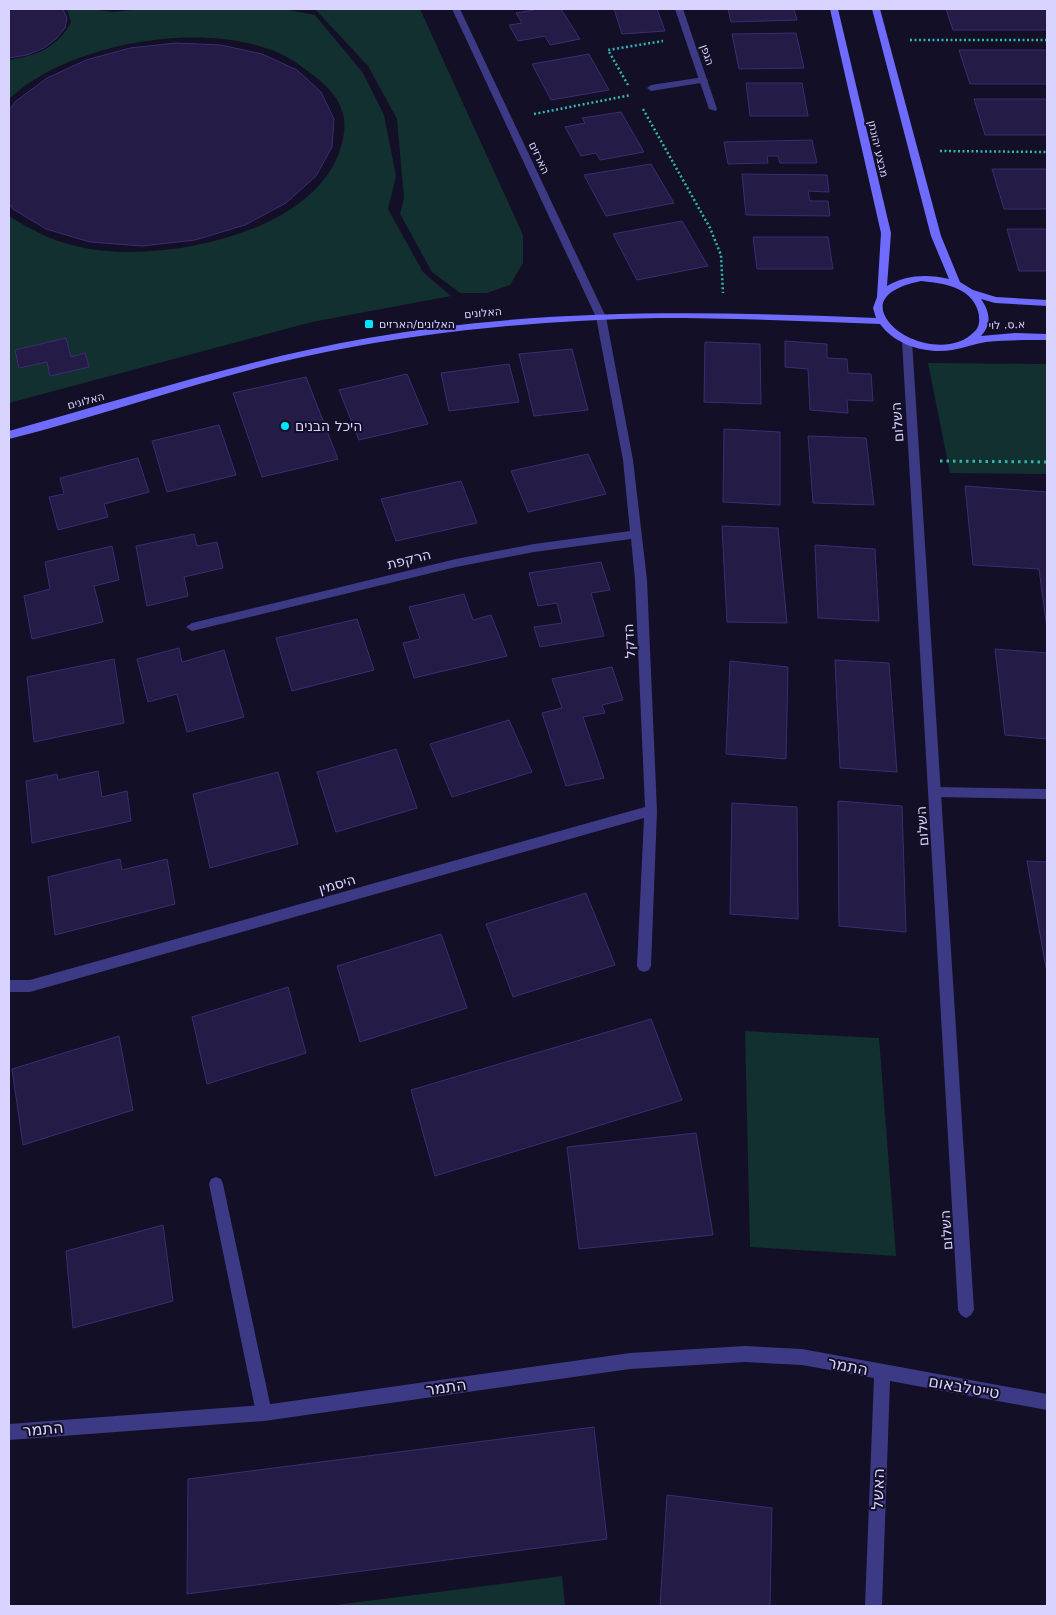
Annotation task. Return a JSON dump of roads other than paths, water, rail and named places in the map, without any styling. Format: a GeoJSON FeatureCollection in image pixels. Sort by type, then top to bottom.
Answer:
{"type":"FeatureCollection","features":[{"type":"Feature","properties":{"kind":"main road","name":"מבצע יהונתן"},"geometry":{"type":"LineString","coordinates":[[834,9],[886,233],[881,296]]}},
{"type":"Feature","properties":{"kind":"main road"},"geometry":{"type":"LineString","coordinates":[[876,9],[936,236],[956,284]]}},
{"type":"Feature","properties":{"kind":"main road"},"geometry":{"type":"LineString","coordinates":[[921,278],[939,279],[956,284],[970,292],[980,302],[985,313],[984,324],[978,334],[968,342],[939,348],[907,341],[892,332],[882,321],[878,312],[881,296],[890,287],[904,280],[921,278]]}},
{"type":"Feature","properties":{"kind":"main road","name":"א.ס. לוי"},"geometry":{"type":"LineString","coordinates":[[970,292],[996,300],[1047,303]]}},
{"type":"Feature","properties":{"kind":"main road","name":"האלונים"},"geometry":{"type":"LineString","coordinates":[[9,436],[287,357],[330,347],[473,325],[601,317],[722,316],[882,321]]}},
{"type":"Feature","properties":{"kind":"main road","name":"א.ס. לוי"},"geometry":{"type":"LineString","coordinates":[[968,342],[1015,336],[1047,337]]}},
{"type":"Feature","properties":{"kind":"street","name":"הארזים"},"geometry":{"type":"LineString","coordinates":[[456,9],[601,317]]}},
{"type":"Feature","properties":{"kind":"street","name":"הגפן"},"geometry":{"type":"LineString","coordinates":[[679,9],[713,109]]}},
{"type":"Feature","properties":{"kind":"street"},"geometry":{"type":"LineString","coordinates":[[651,88],[704,80]]}},
{"type":"Feature","properties":{"kind":"street","name":"הדקל"},"geometry":{"type":"LineString","coordinates":[[601,317],[628,460],[637,534],[645,652],[651,811],[644,966]]}},
{"type":"Feature","properties":{"kind":"street","name":"השלום"},"geometry":{"type":"LineString","coordinates":[[907,341],[966,1310]]}},
{"type":"Feature","properties":{"kind":"street","name":"הרקפת"},"geometry":{"type":"LineString","coordinates":[[192,627],[456,563],[534,548],[637,534]]}},
{"type":"Feature","properties":{"kind":"street"},"geometry":{"type":"LineString","coordinates":[[935,792],[1047,794]]}},
{"type":"Feature","properties":{"kind":"street","name":"היסמין"},"geometry":{"type":"LineString","coordinates":[[9,986],[30,986],[651,811]]}},
{"type":"Feature","properties":{"kind":"street"},"geometry":{"type":"LineString","coordinates":[[216,1184],[264,1413]]}},
{"type":"Feature","properties":{"kind":"street","name":"התמר"},"geometry":{"type":"LineString","coordinates":[[9,1432],[264,1413],[640,1360],[745,1354],[802,1358],[882,1372]]}},
{"type":"Feature","properties":{"kind":"street","name":"טייטלבאום"},"geometry":{"type":"LineString","coordinates":[[882,1372],[1047,1402]]}},
{"type":"Feature","properties":{"kind":"street","name":"האשל"},"geometry":{"type":"LineString","coordinates":[[874,1606],[882,1372]]}},
{"type":"Feature","properties":{"kind":"place","name":"האלונים/הארזים"},"geometry":{"type":"Point","coordinates":[369,324]}},
{"type":"Feature","properties":{"kind":"place","name":"היכל הבנים"},"geometry":{"type":"Point","coordinates":[285,426]}}]}
